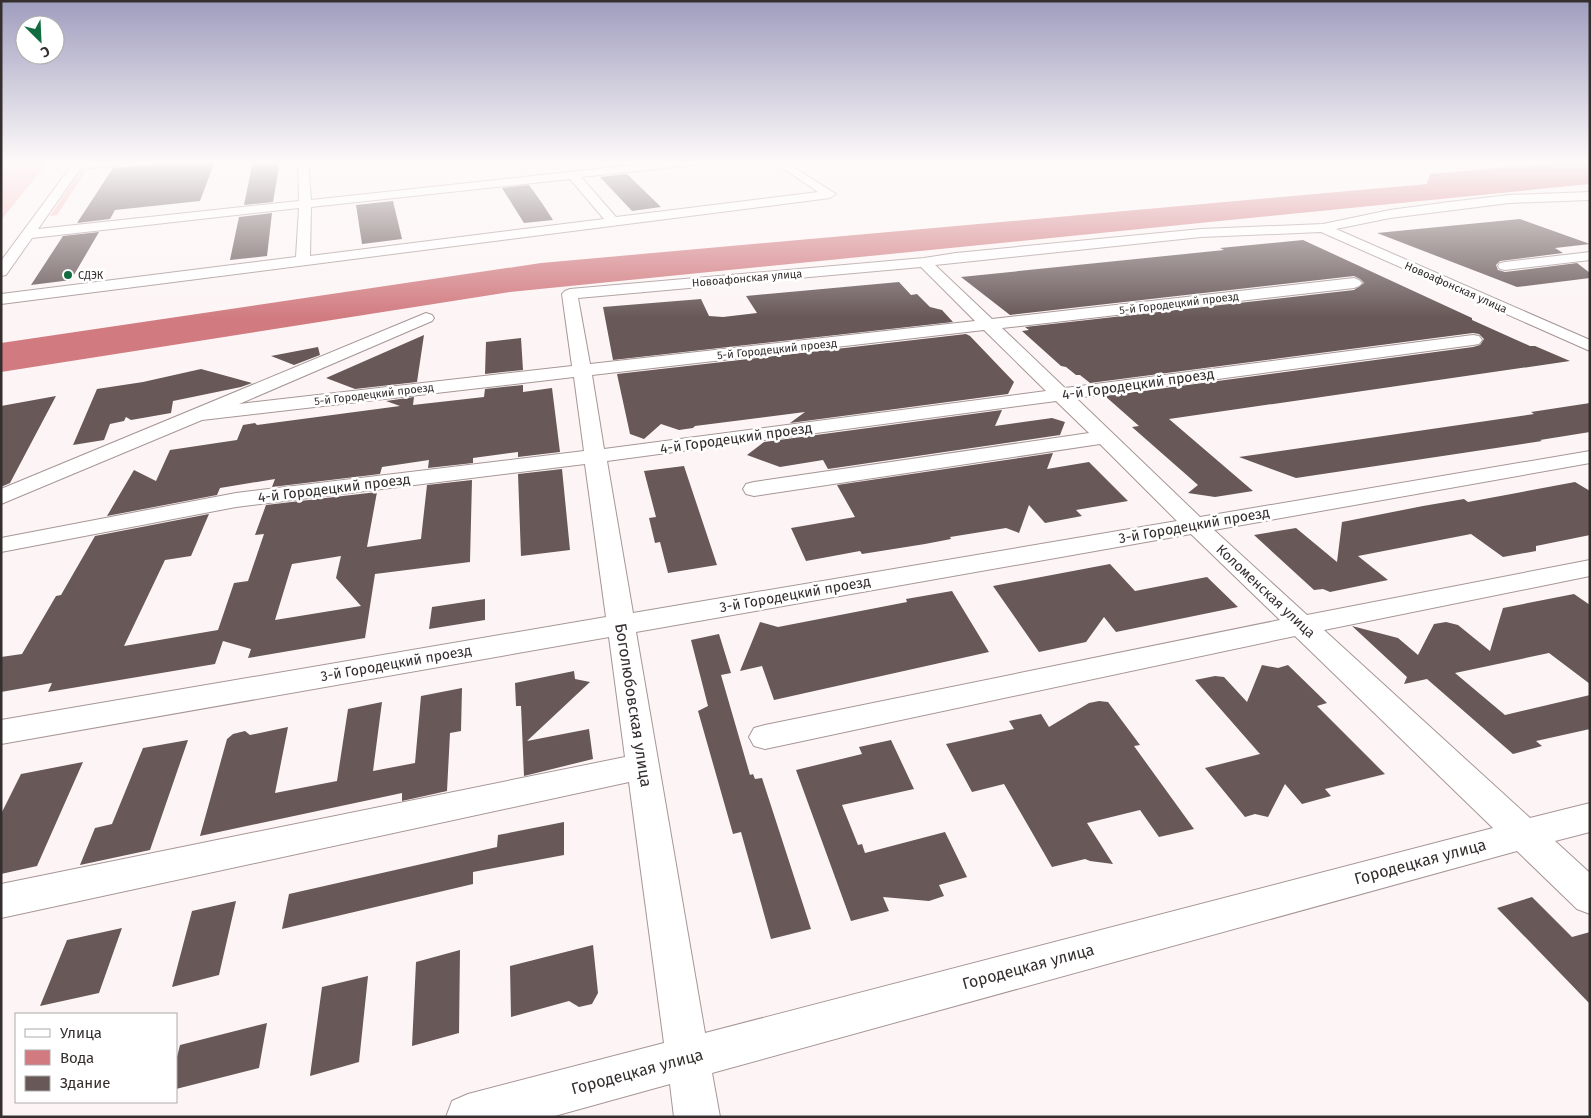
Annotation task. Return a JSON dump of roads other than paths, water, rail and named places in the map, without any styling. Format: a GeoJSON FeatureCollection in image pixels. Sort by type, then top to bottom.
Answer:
{"type":"FeatureCollection","features":[{"type":"Feature","properties":{"kind":"street"},"geometry":{"type":"LineString","coordinates":[[1,272],[44,213]]}},
{"type":"Feature","properties":{"kind":"street"},"geometry":{"type":"LineString","coordinates":[[38,222],[140,213]]}},
{"type":"Feature","properties":{"kind":"street"},"geometry":{"type":"LineString","coordinates":[[29,234],[193,213]]}},
{"type":"Feature","properties":{"kind":"street"},"geometry":{"type":"LineString","coordinates":[[302,261],[304,213]]}},
{"type":"Feature","properties":{"kind":"street"},"geometry":{"type":"LineString","coordinates":[[605,213],[613,222]]}},
{"type":"Feature","properties":{"kind":"street"},"geometry":{"type":"LineString","coordinates":[[1,299],[681,213]]}},
{"type":"Feature","properties":{"kind":"street","name":"Новоафонская улица"},"geometry":{"type":"LineString","coordinates":[[570,294],[924,262],[1201,233],[1323,228],[1396,213]]}},
{"type":"Feature","properties":{"kind":"street","name":"Новоафонская улица"},"geometry":{"type":"LineString","coordinates":[[1323,228],[1590,346]]}},
{"type":"Feature","properties":{"kind":"street"},"geometry":{"type":"LineString","coordinates":[[1505,266],[1590,256]]}},
{"type":"Feature","properties":{"kind":"street","name":"Коломенская улица"},"geometry":{"type":"LineString","coordinates":[[924,262],[1195,525],[1590,897]]}},
{"type":"Feature","properties":{"kind":"street","name":"5-й Городецкий проезд"},"geometry":{"type":"LineString","coordinates":[[200,414],[1354,283]]}},
{"type":"Feature","properties":{"kind":"street","name":"Боголюбовская улица"},"geometry":{"type":"LineString","coordinates":[[570,294],[697,1117]]}},
{"type":"Feature","properties":{"kind":"street"},"geometry":{"type":"LineString","coordinates":[[1,497],[426,318]]}},
{"type":"Feature","properties":{"kind":"street","name":"4-й Городецкий проезд"},"geometry":{"type":"LineString","coordinates":[[1,545],[236,500],[596,456],[1473,340]]}},
{"type":"Feature","properties":{"kind":"street"},"geometry":{"type":"LineString","coordinates":[[754,489],[1104,437]]}},
{"type":"Feature","properties":{"kind":"street","name":"3-й Городецкий проезд"},"geometry":{"type":"LineString","coordinates":[[1,732],[1590,457]]}},
{"type":"Feature","properties":{"kind":"street"},"geometry":{"type":"LineString","coordinates":[[765,737],[1302,625],[1590,568]]}},
{"type":"Feature","properties":{"kind":"street"},"geometry":{"type":"LineString","coordinates":[[1,901],[643,766]]}},
{"type":"Feature","properties":{"kind":"street","name":"Городецкая улица"},"geometry":{"type":"LineString","coordinates":[[468,1117],[1590,817]]}},
{"type":"Feature","properties":{"kind":"water"},"geometry":{"type":"Polygon","coordinates":[[[1100,213],[1298,213],[510,292],[1,372],[1,343],[541,263],[1100,213]]]}},
{"type":"Feature","properties":{"kind":"place","name":"СДЭК"},"geometry":{"type":"Point","coordinates":[68,275]}}]}
